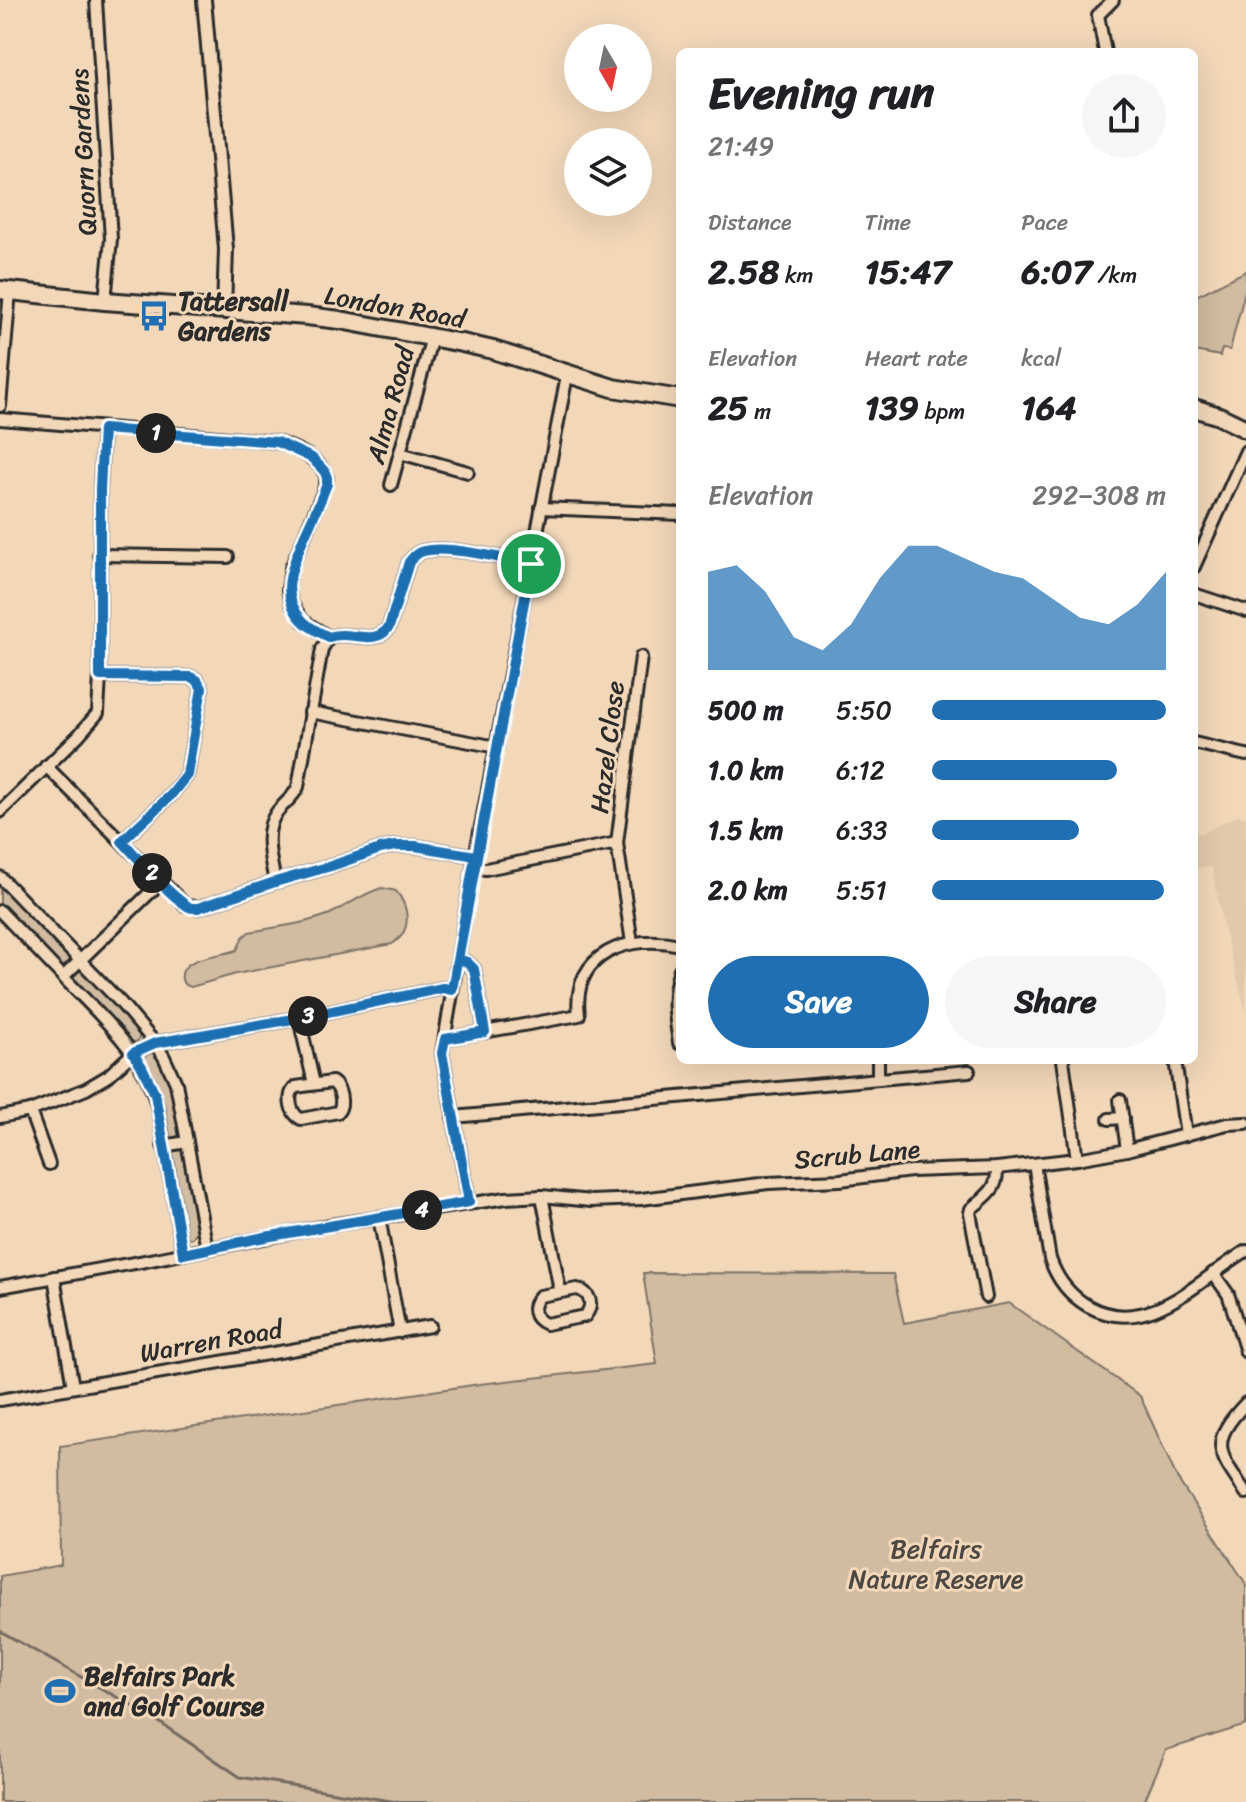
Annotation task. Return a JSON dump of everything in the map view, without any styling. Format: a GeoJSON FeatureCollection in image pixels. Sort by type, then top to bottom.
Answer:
{"type":"FeatureCollection","features":[{"type":"Feature","properties":{"kind":"main road","name":"London Road"},"geometry":{"type":"LineString","coordinates":[[5,291],[340,320],[493,350],[613,388],[676,398]]}},
{"type":"Feature","properties":{"kind":"main road"},"geometry":{"type":"LineString","coordinates":[[1198,409],[1246,429]]}},
{"type":"Feature","properties":{"kind":"street","name":"Quorn Gardens"},"geometry":{"type":"LineString","coordinates":[[96,0],[111,239],[105,301]]}},
{"type":"Feature","properties":{"kind":"street"},"geometry":{"type":"LineString","coordinates":[[204,0],[226,249],[224,310]]}},
{"type":"Feature","properties":{"kind":"street"},"geometry":{"type":"LineString","coordinates":[[1104,48],[1098,15],[1113,0]]}},
{"type":"Feature","properties":{"kind":"street"},"geometry":{"type":"LineString","coordinates":[[0,406],[5,291]]}},
{"type":"Feature","properties":{"kind":"street","name":"Alma Road"},"geometry":{"type":"LineString","coordinates":[[391,485],[432,337]]}},
{"type":"Feature","properties":{"kind":"street"},"geometry":{"type":"LineString","coordinates":[[469,1202],[442,1053],[473,868],[567,375]]}},
{"type":"Feature","properties":{"kind":"street"},"geometry":{"type":"LineString","coordinates":[[0,419],[277,442],[312,458],[325,472],[327,484],[291,568],[288,590],[299,616],[308,626],[329,637],[342,634],[376,638],[385,633],[409,562],[422,551],[466,552],[531,564]]}},
{"type":"Feature","properties":{"kind":"street"},"geometry":{"type":"LineString","coordinates":[[0,812],[94,720],[99,706],[103,429]]}},
{"type":"Feature","properties":{"kind":"street"},"geometry":{"type":"LineString","coordinates":[[1198,558],[1246,451]]}},
{"type":"Feature","properties":{"kind":"street"},"geometry":{"type":"LineString","coordinates":[[400,453],[468,472]]}},
{"type":"Feature","properties":{"kind":"street"},"geometry":{"type":"LineString","coordinates":[[541,508],[676,514]]}},
{"type":"Feature","properties":{"kind":"street"},"geometry":{"type":"LineString","coordinates":[[99,555],[228,557]]}},
{"type":"Feature","properties":{"kind":"street"},"geometry":{"type":"LineString","coordinates":[[1198,595],[1246,611]]}},
{"type":"Feature","properties":{"kind":"street"},"geometry":{"type":"LineString","coordinates":[[275,882],[268,828],[298,787],[322,649],[329,637]]}},
{"type":"Feature","properties":{"kind":"street","name":"Hazel Close"},"geometry":{"type":"LineString","coordinates":[[632,943],[617,843],[641,657]]}},
{"type":"Feature","properties":{"kind":"street"},"geometry":{"type":"LineString","coordinates":[[100,676],[191,677],[202,688],[187,775],[171,795],[122,841]]}},
{"type":"Feature","properties":{"kind":"street"},"geometry":{"type":"LineString","coordinates":[[310,712],[497,747]]}},
{"type":"Feature","properties":{"kind":"street"},"geometry":{"type":"LineString","coordinates":[[1198,744],[1246,755]]}},
{"type":"Feature","properties":{"kind":"street"},"geometry":{"type":"LineString","coordinates":[[46,766],[161,882],[185,905],[193,908],[395,846],[415,846],[476,856]]}},
{"type":"Feature","properties":{"kind":"street"},"geometry":{"type":"LineString","coordinates":[[473,868],[486,869],[617,843]]}},
{"type":"Feature","properties":{"kind":"street"},"geometry":{"type":"LineString","coordinates":[[0,877],[121,1003],[164,1057],[176,1083],[207,1249]]}},
{"type":"Feature","properties":{"kind":"street"},"geometry":{"type":"LineString","coordinates":[[63,977],[161,882]]}},
{"type":"Feature","properties":{"kind":"street"},"geometry":{"type":"LineString","coordinates":[[0,911],[133,1053],[142,1067],[155,1094],[183,1254]]}},
{"type":"Feature","properties":{"kind":"street"},"geometry":{"type":"LineString","coordinates":[[445,1039],[579,1015],[579,991],[589,968],[608,951],[632,943],[657,941],[676,944]]}},
{"type":"Feature","properties":{"kind":"street"},"geometry":{"type":"LineString","coordinates":[[458,959],[474,969],[485,1032]]}},
{"type":"Feature","properties":{"kind":"street"},"geometry":{"type":"LineString","coordinates":[[676,984],[673,1002],[676,1022]]}},
{"type":"Feature","properties":{"kind":"street"},"geometry":{"type":"LineString","coordinates":[[0,1117],[30,1111],[96,1083],[133,1053],[155,1043],[299,1018],[443,988],[452,990]]}},
{"type":"Feature","properties":{"kind":"street"},"geometry":{"type":"LineString","coordinates":[[299,1018],[314,1084]]}},
{"type":"Feature","properties":{"kind":"street"},"geometry":{"type":"LineString","coordinates":[[878,1064],[878,1079]]}},
{"type":"Feature","properties":{"kind":"street"},"geometry":{"type":"LineString","coordinates":[[1064,1064],[1077,1159]]}},
{"type":"Feature","properties":{"kind":"street"},"geometry":{"type":"LineString","coordinates":[[1176,1064],[1186,1135]]}},
{"type":"Feature","properties":{"kind":"street"},"geometry":{"type":"LineString","coordinates":[[453,1117],[969,1071]]}},
{"type":"Feature","properties":{"kind":"street"},"geometry":{"type":"LineString","coordinates":[[314,1084],[336,1084],[341,1107],[335,1114],[298,1119],[293,1113],[291,1092],[296,1087],[314,1084]]}},
{"type":"Feature","properties":{"kind":"street"},"geometry":{"type":"LineString","coordinates":[[1120,1100],[1127,1150]]}},
{"type":"Feature","properties":{"kind":"street"},"geometry":{"type":"LineString","coordinates":[[30,1111],[49,1164]]}},
{"type":"Feature","properties":{"kind":"street"},"geometry":{"type":"LineString","coordinates":[[1109,1119],[1123,1118]]}},
{"type":"Feature","properties":{"kind":"street","name":"Scrub Lane"},"geometry":{"type":"LineString","coordinates":[[0,1287],[469,1202],[542,1196],[591,1201],[641,1199],[768,1183],[840,1180],[911,1171],[997,1168],[1127,1150],[1227,1124],[1246,1123]]}},
{"type":"Feature","properties":{"kind":"street"},"geometry":{"type":"LineString","coordinates":[[163,1146],[187,1142]]}},
{"type":"Feature","properties":{"kind":"street"},"geometry":{"type":"LineString","coordinates":[[1034,1164],[1053,1268],[1069,1291],[1092,1308],[1119,1315],[1147,1313],[1164,1306],[1246,1251]]}},
{"type":"Feature","properties":{"kind":"street"},"geometry":{"type":"LineString","coordinates":[[986,1297],[970,1213],[997,1183],[997,1168]]}},
{"type":"Feature","properties":{"kind":"street"},"geometry":{"type":"LineString","coordinates":[[542,1196],[560,1291]]}},
{"type":"Feature","properties":{"kind":"street"},"geometry":{"type":"LineString","coordinates":[[379,1217],[400,1332]]}},
{"type":"Feature","properties":{"kind":"street"},"geometry":{"type":"LineString","coordinates":[[1213,1273],[1228,1294],[1246,1352]]}},
{"type":"Feature","properties":{"kind":"street"},"geometry":{"type":"LineString","coordinates":[[54,1277],[73,1387]]}},
{"type":"Feature","properties":{"kind":"street"},"geometry":{"type":"LineString","coordinates":[[577,1289],[585,1292],[591,1303],[588,1313],[582,1318],[546,1324],[540,1321],[534,1313],[535,1302],[540,1296],[560,1291],[577,1289]]}},
{"type":"Feature","properties":{"kind":"street","name":"Warren Road"},"geometry":{"type":"LineString","coordinates":[[0,1400],[430,1326]]}},
{"type":"Feature","properties":{"kind":"street"},"geometry":{"type":"LineString","coordinates":[[1246,1403],[1225,1428],[1221,1443],[1226,1464],[1246,1493]]}},
{"type":"Feature","properties":{"kind":"shaded area"},"geometry":{"type":"Polygon","coordinates":[[[1238,815],[1246,818],[1246,1011],[1224,931],[1212,867],[1198,868],[1198,834],[1238,815]]]}},
{"type":"Feature","properties":{"kind":"green space"},"geometry":{"type":"Polygon","coordinates":[[[1246,271],[1246,287],[1230,350],[1222,349],[1220,356],[1198,352],[1198,295],[1246,271]]]}},
{"type":"Feature","properties":{"kind":"green space"},"geometry":{"type":"Polygon","coordinates":[[[0,883],[68,954],[69,961],[65,967],[61,968],[0,907],[0,883]]]}},
{"type":"Feature","properties":{"kind":"green space"},"geometry":{"type":"Polygon","coordinates":[[[382,888],[396,891],[406,912],[403,933],[392,944],[236,974],[191,987],[183,982],[183,971],[187,966],[203,958],[237,950],[249,932],[320,917],[382,888]]]}},
{"type":"Feature","properties":{"kind":"green space"},"geometry":{"type":"Polygon","coordinates":[[[77,969],[84,971],[119,1007],[140,1034],[138,1041],[130,1043],[71,981],[71,974],[77,969]]]}},
{"type":"Feature","properties":{"kind":"green space"},"geometry":{"type":"Polygon","coordinates":[[[145,1055],[157,1055],[172,1085],[181,1132],[180,1138],[175,1141],[168,1140],[144,1062],[145,1055]]]}},
{"type":"Feature","properties":{"kind":"green space"},"geometry":{"type":"Polygon","coordinates":[[[176,1147],[185,1152],[197,1232],[191,1239],[185,1237],[183,1230],[169,1155],[176,1147]]]}},
{"type":"Feature","properties":{"kind":"green space","name":"Belfairs Nature Reserve"},"geometry":{"type":"Polygon","coordinates":[[[643,1273],[893,1274],[904,1323],[1009,1303],[1140,1396],[1177,1478],[1246,1584],[1246,1725],[1166,1750],[1144,1802],[0,1802],[0,1576],[61,1565],[60,1446],[480,1384],[657,1364],[643,1273]]]}},
{"type":"Feature","properties":{"kind":"waterway"},"geometry":{"type":"LineString","coordinates":[[0,1631],[150,1716],[240,1777],[397,1802]]}},
{"type":"Feature","properties":{"kind":"place","name":"Tattersall Gardens"},"geometry":{"type":"Point","coordinates":[154,316]}},
{"type":"Feature","properties":{"kind":"place","name":"Belfairs Park and Golf Course"},"geometry":{"type":"Point","coordinates":[60,1691]}},
{"type":"Feature","properties":{"kind":"route"},"geometry":{"type":"LineString","coordinates":[[103,429],[277,442],[312,458],[325,472],[327,484],[291,568],[288,590],[299,616],[308,626],[329,637],[342,634],[376,638],[385,633],[409,562],[422,551],[466,552],[531,564],[458,959],[474,969],[485,1032],[445,1039],[442,1053],[469,1202],[183,1254],[155,1094],[133,1053],[155,1043],[299,1018],[443,988],[452,990],[473,868],[476,856],[415,846],[395,846],[193,908],[185,905],[122,841],[180,786],[187,775],[202,688],[191,677],[100,676],[103,429]]}}]}
